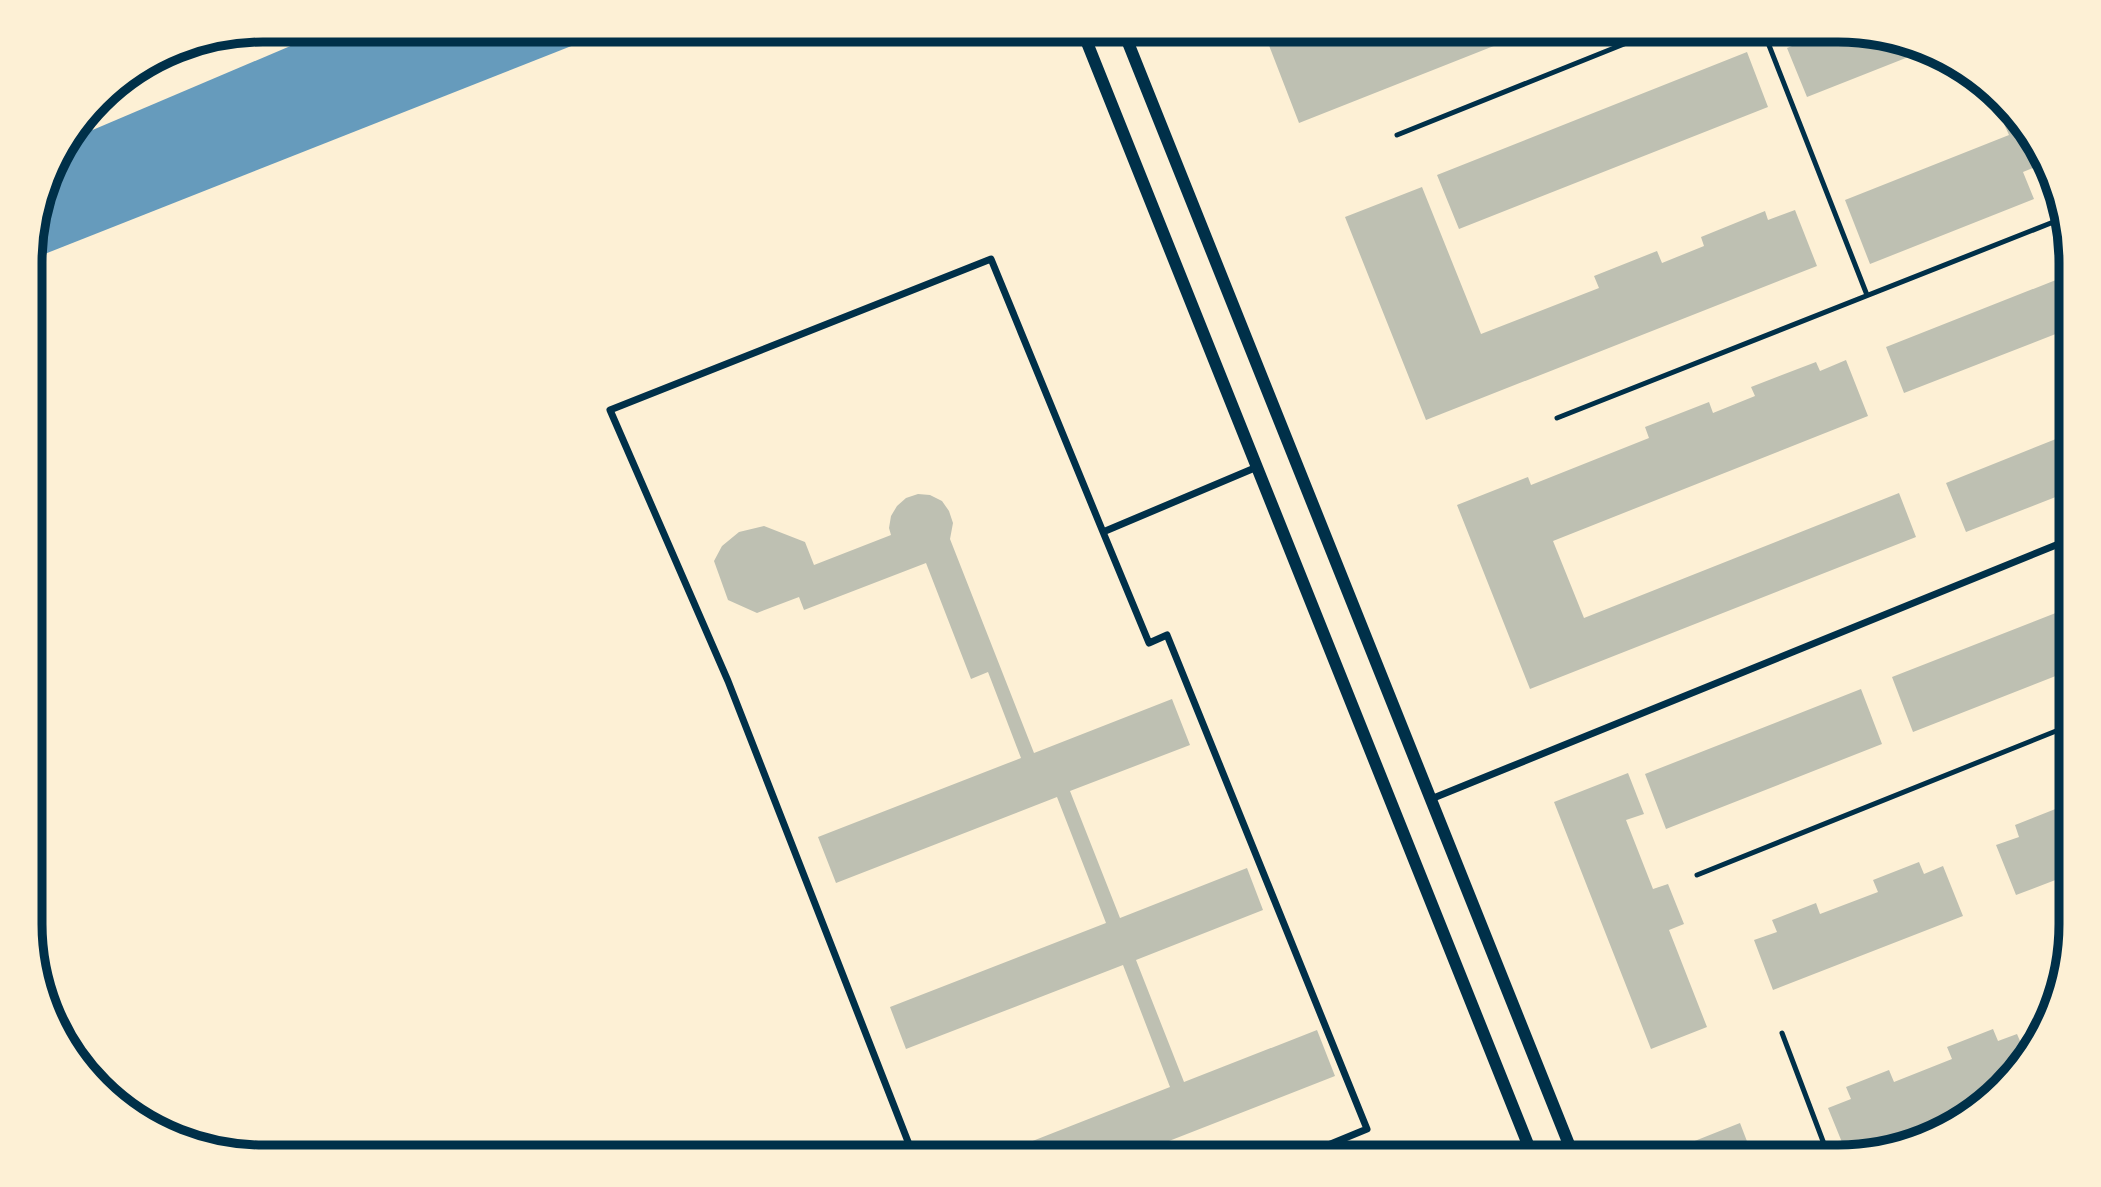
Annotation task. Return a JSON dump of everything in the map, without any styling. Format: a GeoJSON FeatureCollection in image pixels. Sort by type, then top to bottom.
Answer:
{"type":"FeatureCollection","features":[{"type":"Feature","properties":{"kind":"street"},"geometry":{"type":"LineString","coordinates":[[1087,42],[1528,1145]]}},
{"type":"Feature","properties":{"kind":"street"},"geometry":{"type":"LineString","coordinates":[[1128,42],[1569,1145]]}},
{"type":"Feature","properties":{"kind":"street"},"geometry":{"type":"LineString","coordinates":[[909,1145],[727,681],[610,410],[991,259],[1149,643],[1167,635],[1367,1129],[1328,1145]]}},
{"type":"Feature","properties":{"kind":"street"},"geometry":{"type":"LineString","coordinates":[[1103,532],[1257,467]]}},
{"type":"Feature","properties":{"kind":"street"},"geometry":{"type":"LineString","coordinates":[[1431,799],[2059,545]]}},
{"type":"Feature","properties":{"kind":"lane"},"geometry":{"type":"LineString","coordinates":[[1397,135],[1629,42]]}},
{"type":"Feature","properties":{"kind":"lane"},"geometry":{"type":"LineString","coordinates":[[1768,42],[1867,295]]}},
{"type":"Feature","properties":{"kind":"lane"},"geometry":{"type":"LineString","coordinates":[[1557,418],[2055,221]]}},
{"type":"Feature","properties":{"kind":"lane"},"geometry":{"type":"LineString","coordinates":[[1697,875],[2059,730]]}},
{"type":"Feature","properties":{"kind":"lane"},"geometry":{"type":"LineString","coordinates":[[1782,1033],[1824,1145]]}},
{"type":"Feature","properties":{"kind":"water"},"geometry":{"type":"Polygon","coordinates":[[[300,42],[582,42],[43,255],[44,234],[54,192],[72,152],[84,134],[300,42]]]}},
{"type":"Feature","properties":{"kind":"building"},"geometry":{"type":"Polygon","coordinates":[[[1268,42],[1356,42],[1357,46],[1367,42],[1504,42],[1299,123],[1268,42]]]}},
{"type":"Feature","properties":{"kind":"building"},"geometry":{"type":"Polygon","coordinates":[[[1802,42],[1838,42],[1867,44],[1912,56],[1807,97],[1787,48],[1802,42]]]}},
{"type":"Feature","properties":{"kind":"building"},"geometry":{"type":"Polygon","coordinates":[[[1747,52],[1768,107],[1459,229],[1437,175],[1747,52]]]}},
{"type":"Feature","properties":{"kind":"building"},"geometry":{"type":"Polygon","coordinates":[[[2008,122],[2013,128],[2037,167],[2023,172],[2034,199],[1870,264],[1845,200],[2009,135],[2004,124],[2008,122]]]}},
{"type":"Feature","properties":{"kind":"building"},"geometry":{"type":"Polygon","coordinates":[[[1422,187],[1481,334],[1599,288],[1594,276],[1657,251],[1662,263],[1704,246],[1701,237],[1765,211],[1768,220],[1795,210],[1817,266],[1426,420],[1345,217],[1422,187]]]}},
{"type":"Feature","properties":{"kind":"building"},"geometry":{"type":"Polygon","coordinates":[[[2059,279],[2059,333],[1904,393],[1886,347],[2059,279]]]}},
{"type":"Feature","properties":{"kind":"building"},"geometry":{"type":"Polygon","coordinates":[[[1846,360],[1868,416],[1553,541],[1584,618],[1899,493],[1916,537],[1530,689],[1457,505],[1528,477],[1531,485],[1649,438],[1645,427],[1709,402],[1713,413],[1755,396],[1751,387],[1816,362],[1820,371],[1846,360]]]}},
{"type":"Feature","properties":{"kind":"building"},"geometry":{"type":"Polygon","coordinates":[[[2059,438],[2059,496],[1966,532],[1946,483],[2059,438]]]}},
{"type":"Feature","properties":{"kind":"building"},"geometry":{"type":"Polygon","coordinates":[[[918,494],[930,495],[942,501],[949,511],[953,523],[950,539],[1034,753],[1172,699],[1190,745],[1070,791],[1120,918],[1247,868],[1263,910],[1136,960],[1184,1082],[1317,1030],[1335,1076],[1159,1145],[1023,1145],[1170,1087],[1123,965],[906,1049],[890,1007],[1106,923],[1057,797],[836,883],[818,837],[1021,758],[988,672],[971,679],[926,563],[804,610],[799,597],[757,613],[728,600],[714,561],[722,546],[739,532],[764,526],[805,542],[814,565],[891,535],[891,516],[906,498],[918,494]]]}},
{"type":"Feature","properties":{"kind":"building"},"geometry":{"type":"Polygon","coordinates":[[[2059,612],[2059,675],[1913,732],[1892,677],[2059,612]]]}},
{"type":"Feature","properties":{"kind":"building"},"geometry":{"type":"Polygon","coordinates":[[[1861,689],[1882,744],[1666,829],[1645,774],[1861,689]]]}},
{"type":"Feature","properties":{"kind":"building"},"geometry":{"type":"Polygon","coordinates":[[[1628,773],[1644,814],[1626,820],[1653,889],[1668,884],[1684,924],[1669,930],[1707,1027],[1651,1049],[1554,802],[1628,773]]]}},
{"type":"Feature","properties":{"kind":"building"},"geometry":{"type":"Polygon","coordinates":[[[2058,808],[2059,810],[2059,879],[2016,895],[1996,845],[2019,837],[2015,825],[2058,808]]]}},
{"type":"Feature","properties":{"kind":"building"},"geometry":{"type":"Polygon","coordinates":[[[1919,862],[1924,874],[1943,866],[1963,916],[1773,990],[1754,940],[1777,932],[1772,920],[1816,903],[1820,914],[1878,892],[1873,880],[1919,862]]]}},
{"type":"Feature","properties":{"kind":"building"},"geometry":{"type":"Polygon","coordinates":[[[1993,1029],[1998,1041],[2017,1034],[2022,1046],[1994,1080],[1973,1099],[1949,1115],[1922,1128],[1881,1141],[1843,1145],[1828,1108],[1851,1099],[1846,1087],[1889,1070],[1894,1082],[1952,1059],[1947,1047],[1993,1029]]]}},
{"type":"Feature","properties":{"kind":"building"},"geometry":{"type":"Polygon","coordinates":[[[1740,1123],[1748,1145],[1685,1145],[1740,1123]]]}}]}
